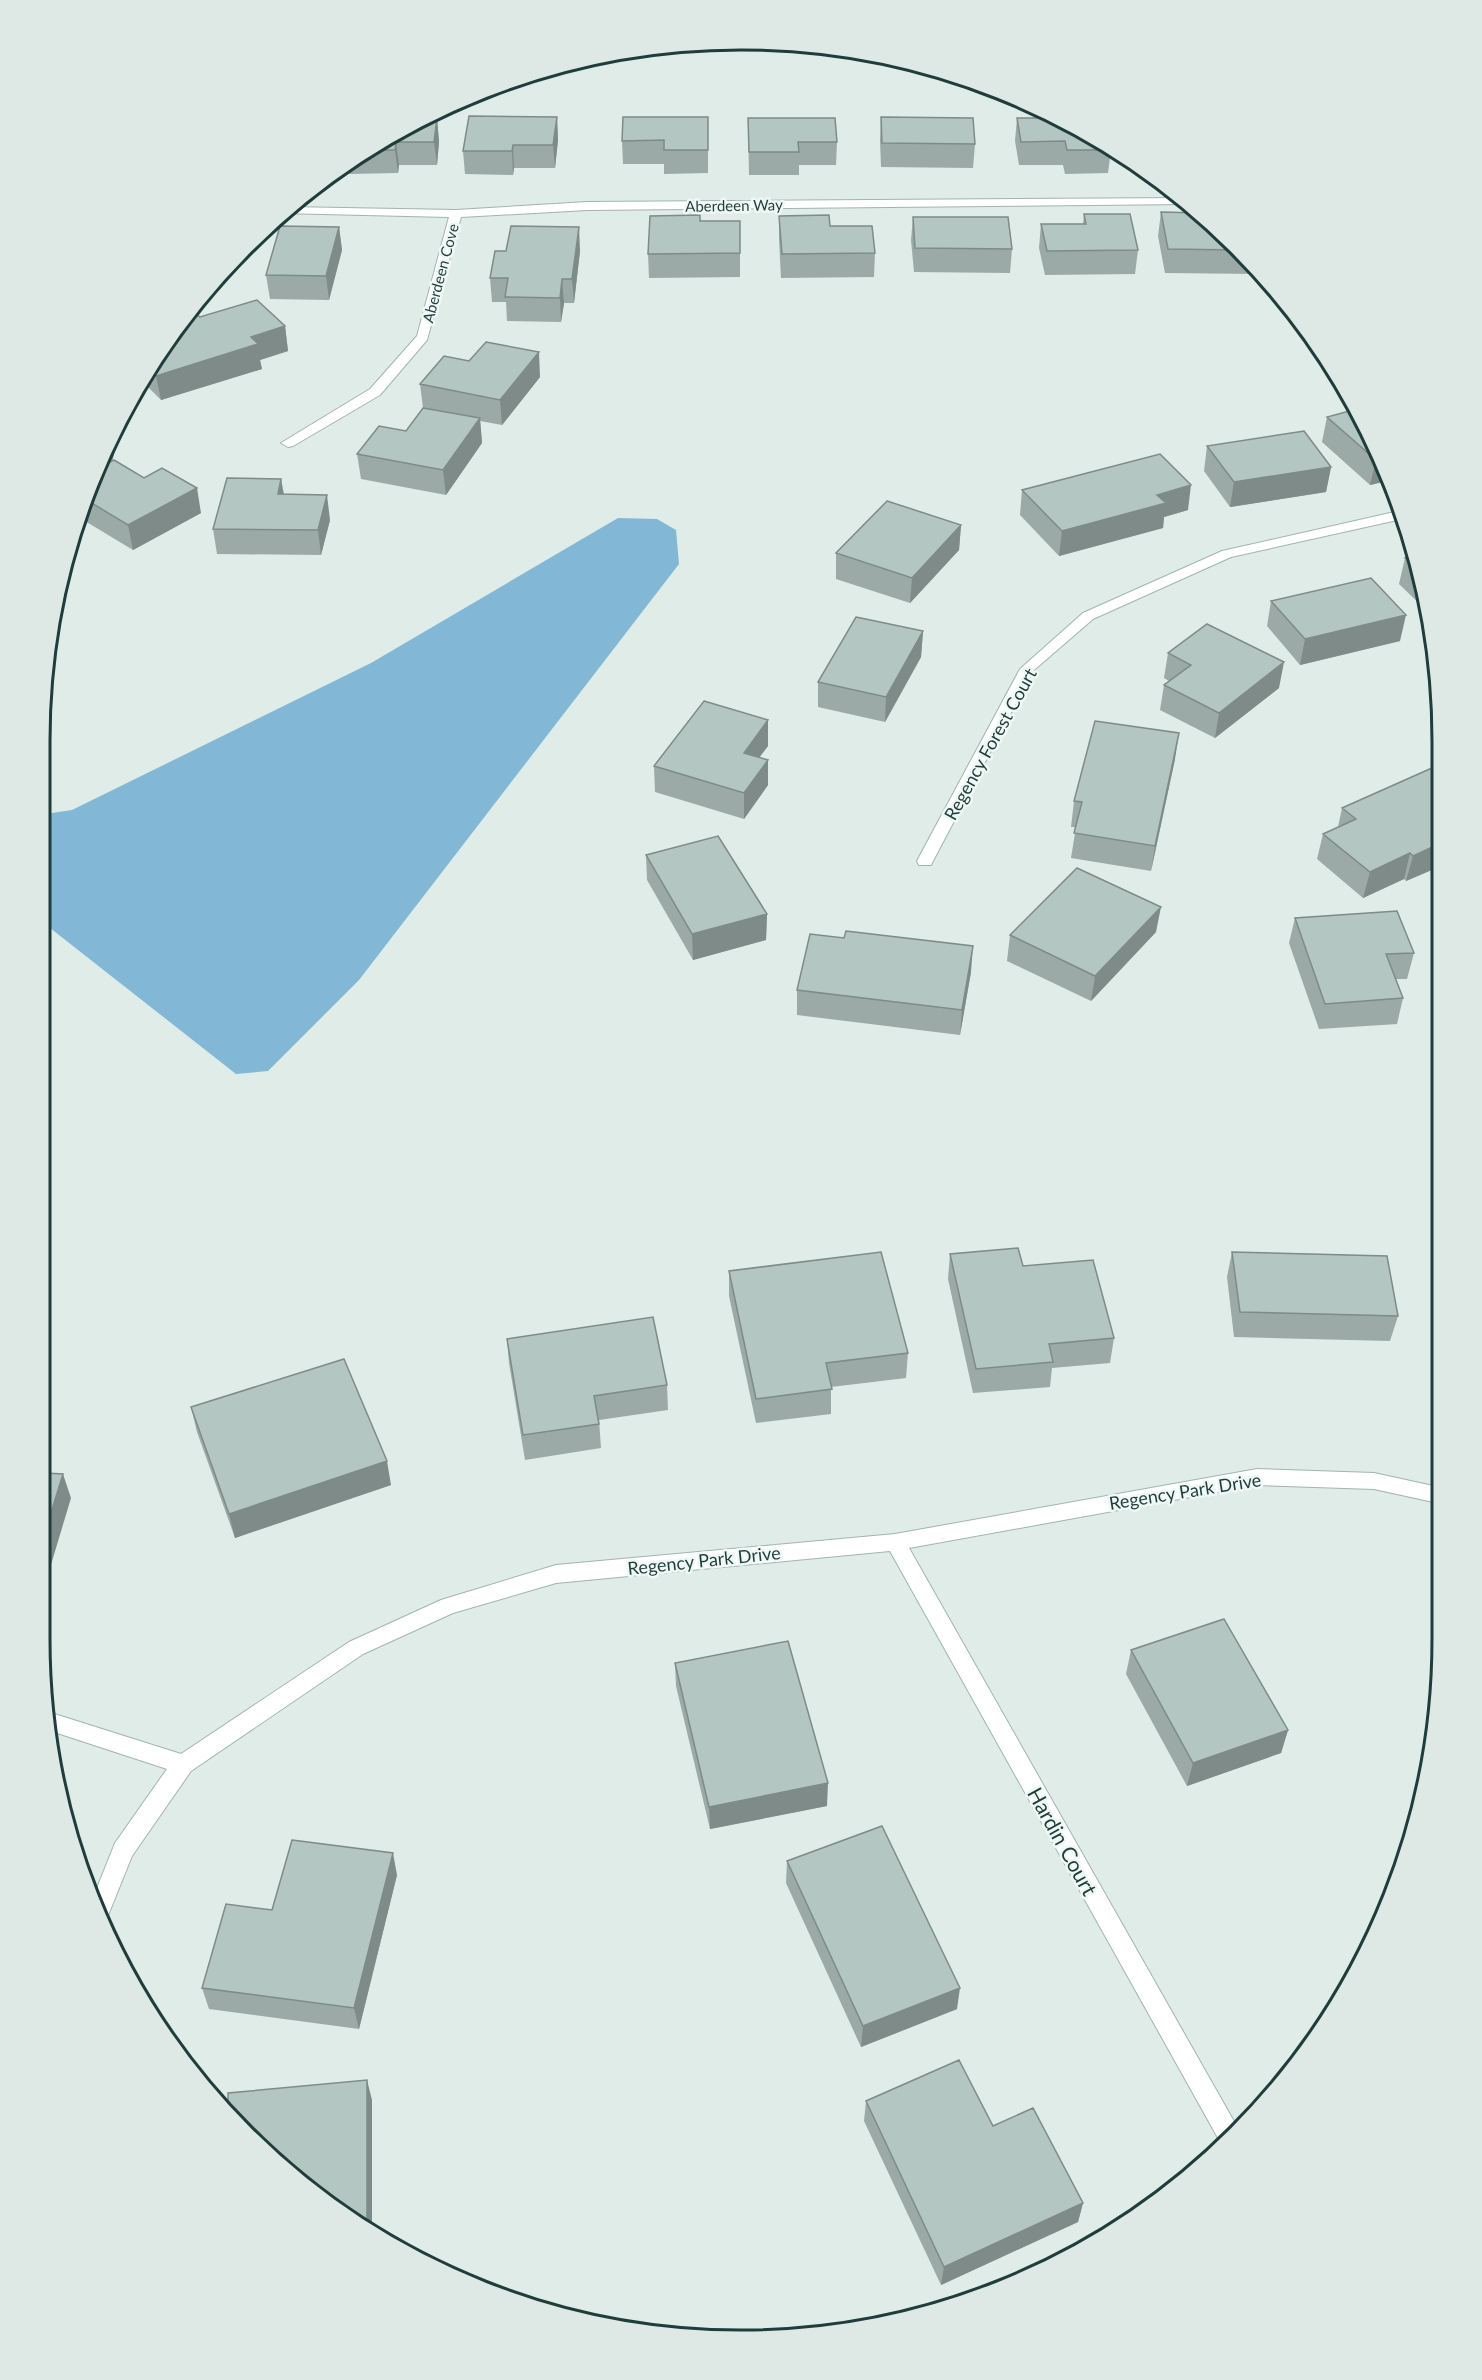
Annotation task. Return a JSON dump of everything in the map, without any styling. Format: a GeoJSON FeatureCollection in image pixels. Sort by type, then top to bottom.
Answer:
{"type":"FeatureCollection","features":[{"type":"Feature","properties":{"kind":"street","name":"Aberdeen Way"},"geometry":{"type":"LineString","coordinates":[[298,210],[456,214],[587,206],[1173,201]]}},
{"type":"Feature","properties":{"kind":"street","name":"Aberdeen Cove"},"geometry":{"type":"LineString","coordinates":[[288,442],[375,392],[423,337],[456,214]]}},
{"type":"Feature","properties":{"kind":"street","name":"Regency Forest Court"},"geometry":{"type":"LineString","coordinates":[[925,861],[1027,669],[1088,616],[1227,554],[1395,516]]}},
{"type":"Feature","properties":{"kind":"street","name":"Regency Park Drive"},"geometry":{"type":"LineString","coordinates":[[102,1904],[123,1850],[183,1764],[356,1648],[448,1606],[556,1574],[896,1542],[1257,1477],[1374,1481],[1432,1494]]}},
{"type":"Feature","properties":{"kind":"street","name":"Hardin Court"},"geometry":{"type":"LineString","coordinates":[[896,1542],[1227,2131]]}},
{"type":"Feature","properties":{"kind":"street"},"geometry":{"type":"LineString","coordinates":[[54,1723],[183,1764]]}},
{"type":"Feature","properties":{"kind":"water"},"geometry":{"type":"Polygon","coordinates":[[[618,518],[657,519],[676,530],[679,564],[359,980],[268,1071],[236,1074],[50,928],[50,813],[72,810],[371,663],[618,518]]]}},
{"type":"Feature","properties":{"kind":"building"},"geometry":{"type":"Polygon","coordinates":[[[469,116],[557,117],[553,145],[513,145],[512,151],[463,151],[469,116]]]}},
{"type":"Feature","properties":{"kind":"building"},"geometry":{"type":"Polygon","coordinates":[[[623,117],[708,117],[708,150],[664,150],[664,140],[622,141],[623,117]]]}},
{"type":"Feature","properties":{"kind":"building"},"geometry":{"type":"Polygon","coordinates":[[[881,117],[973,118],[975,144],[882,143],[881,117]]]}},
{"type":"Feature","properties":{"kind":"building"},"geometry":{"type":"Polygon","coordinates":[[[748,118],[835,118],[837,142],[798,142],[799,152],[749,152],[748,118]]]}},
{"type":"Feature","properties":{"kind":"building"},"geometry":{"type":"Polygon","coordinates":[[[1017,118],[1041,118],[1100,150],[1067,150],[1065,141],[1021,142],[1017,118]]]}},
{"type":"Feature","properties":{"kind":"building"},"geometry":{"type":"Polygon","coordinates":[[[437,120],[434,142],[396,142],[395,150],[382,150],[395,142],[437,120]]]}},
{"type":"Feature","properties":{"kind":"building"},"geometry":{"type":"Polygon","coordinates":[[[1161,212],[1187,213],[1228,250],[1168,249],[1161,212]]]}},
{"type":"Feature","properties":{"kind":"building"},"geometry":{"type":"Polygon","coordinates":[[[1084,214],[1130,214],[1138,250],[1047,251],[1041,224],[1086,224],[1084,214]]]}},
{"type":"Feature","properties":{"kind":"building"},"geometry":{"type":"Polygon","coordinates":[[[700,215],[700,221],[740,221],[740,253],[648,254],[650,216],[700,215]]]}},
{"type":"Feature","properties":{"kind":"building"},"geometry":{"type":"Polygon","coordinates":[[[829,215],[830,226],[872,226],[875,253],[782,254],[779,216],[829,215]]]}},
{"type":"Feature","properties":{"kind":"building"},"geometry":{"type":"Polygon","coordinates":[[[913,217],[1008,217],[1012,249],[915,248],[913,217]]]}},
{"type":"Feature","properties":{"kind":"building"},"geometry":{"type":"Polygon","coordinates":[[[280,226],[339,227],[326,276],[266,275],[280,226]]]}},
{"type":"Feature","properties":{"kind":"building"},"geometry":{"type":"Polygon","coordinates":[[[511,226],[579,227],[572,279],[562,279],[560,298],[505,297],[508,278],[490,278],[495,251],[506,251],[511,226]]]}},
{"type":"Feature","properties":{"kind":"building"},"geometry":{"type":"Polygon","coordinates":[[[257,300],[285,326],[251,337],[258,344],[156,376],[166,357],[192,320],[197,314],[200,317],[257,300]]]}},
{"type":"Feature","properties":{"kind":"building"},"geometry":{"type":"Polygon","coordinates":[[[486,342],[539,352],[500,400],[420,384],[444,356],[469,361],[486,342]]]}},
{"type":"Feature","properties":{"kind":"building"},"geometry":{"type":"Polygon","coordinates":[[[423,408],[480,418],[443,470],[357,454],[379,426],[406,431],[423,408]]]}},
{"type":"Feature","properties":{"kind":"building"},"geometry":{"type":"Polygon","coordinates":[[[1349,411],[1370,455],[1327,417],[1349,411]]]}},
{"type":"Feature","properties":{"kind":"building"},"geometry":{"type":"Polygon","coordinates":[[[1304,431],[1331,467],[1234,482],[1207,446],[1304,431]]]}},
{"type":"Feature","properties":{"kind":"building"},"geometry":{"type":"Polygon","coordinates":[[[1160,454],[1191,485],[1157,495],[1166,503],[1062,531],[1022,490],[1160,454]]]}},
{"type":"Feature","properties":{"kind":"building"},"geometry":{"type":"Polygon","coordinates":[[[114,460],[144,478],[162,468],[197,488],[128,525],[92,503],[108,463],[114,460]]]}},
{"type":"Feature","properties":{"kind":"building"},"geometry":{"type":"Polygon","coordinates":[[[227,478],[281,479],[278,494],[327,495],[318,530],[213,529],[227,478]]]}},
{"type":"Feature","properties":{"kind":"building"},"geometry":{"type":"Polygon","coordinates":[[[887,501],[961,525],[912,578],[836,553],[887,501]]]}},
{"type":"Feature","properties":{"kind":"building"},"geometry":{"type":"Polygon","coordinates":[[[1371,578],[1406,615],[1305,639],[1271,601],[1371,578]]]}},
{"type":"Feature","properties":{"kind":"building"},"geometry":{"type":"Polygon","coordinates":[[[856,617],[923,631],[886,697],[818,682],[856,617]]]}},
{"type":"Feature","properties":{"kind":"building"},"geometry":{"type":"Polygon","coordinates":[[[1207,624],[1284,662],[1219,713],[1164,685],[1191,665],[1168,653],[1207,624]]]}},
{"type":"Feature","properties":{"kind":"building"},"geometry":{"type":"Polygon","coordinates":[[[704,701],[768,720],[744,753],[768,760],[744,793],[654,766],[704,701]]]}},
{"type":"Feature","properties":{"kind":"building"},"geometry":{"type":"Polygon","coordinates":[[[1095,721],[1179,733],[1155,846],[1074,833],[1082,802],[1074,801],[1095,721]]]}},
{"type":"Feature","properties":{"kind":"building"},"geometry":{"type":"Polygon","coordinates":[[[1432,768],[1432,847],[1413,856],[1410,853],[1370,872],[1323,834],[1356,819],[1342,808],[1432,768]]]}},
{"type":"Feature","properties":{"kind":"building"},"geometry":{"type":"Polygon","coordinates":[[[718,836],[767,914],[692,934],[646,855],[718,836]]]}},
{"type":"Feature","properties":{"kind":"building"},"geometry":{"type":"Polygon","coordinates":[[[1077,868],[1161,907],[1095,976],[1010,935],[1077,868]]]}},
{"type":"Feature","properties":{"kind":"building"},"geometry":{"type":"Polygon","coordinates":[[[1397,911],[1414,953],[1386,954],[1403,998],[1325,1004],[1295,918],[1397,911]]]}},
{"type":"Feature","properties":{"kind":"building"},"geometry":{"type":"Polygon","coordinates":[[[846,931],[973,946],[962,1010],[797,990],[810,934],[844,938],[846,931]]]}},
{"type":"Feature","properties":{"kind":"building"},"geometry":{"type":"Polygon","coordinates":[[[1018,1248],[1023,1266],[1093,1260],[1114,1338],[1049,1344],[1053,1362],[976,1369],[950,1254],[1018,1248]]]}},
{"type":"Feature","properties":{"kind":"building"},"geometry":{"type":"Polygon","coordinates":[[[881,1252],[908,1353],[826,1363],[832,1389],[756,1399],[729,1271],[881,1252]]]}},
{"type":"Feature","properties":{"kind":"building"},"geometry":{"type":"Polygon","coordinates":[[[1232,1252],[1387,1256],[1398,1316],[1240,1312],[1232,1252]]]}},
{"type":"Feature","properties":{"kind":"building"},"geometry":{"type":"Polygon","coordinates":[[[653,1317],[667,1385],[594,1396],[599,1424],[523,1435],[507,1339],[653,1317]]]}},
{"type":"Feature","properties":{"kind":"building"},"geometry":{"type":"Polygon","coordinates":[[[344,1359],[387,1461],[229,1514],[191,1407],[344,1359]]]}},
{"type":"Feature","properties":{"kind":"building"},"geometry":{"type":"Polygon","coordinates":[[[50,1473],[63,1474],[50,1516],[50,1473]]]}},
{"type":"Feature","properties":{"kind":"building"},"geometry":{"type":"Polygon","coordinates":[[[1224,1619],[1288,1730],[1193,1763],[1131,1650],[1224,1619]]]}},
{"type":"Feature","properties":{"kind":"building"},"geometry":{"type":"Polygon","coordinates":[[[788,1641],[828,1783],[709,1807],[675,1663],[788,1641]]]}},
{"type":"Feature","properties":{"kind":"building"},"geometry":{"type":"Polygon","coordinates":[[[882,1826],[960,1988],[863,2026],[787,1861],[882,1826]]]}},
{"type":"Feature","properties":{"kind":"building"},"geometry":{"type":"Polygon","coordinates":[[[292,1840],[393,1853],[354,2008],[202,1988],[226,1904],[272,1910],[292,1840]]]}},
{"type":"Feature","properties":{"kind":"building"},"geometry":{"type":"Polygon","coordinates":[[[959,2060],[993,2126],[1033,2108],[1083,2203],[944,2267],[866,2101],[959,2060]]]}},
{"type":"Feature","properties":{"kind":"building"},"geometry":{"type":"Polygon","coordinates":[[[367,2080],[367,2220],[320,2188],[285,2159],[228,2102],[228,2093],[367,2080]]]}}]}
